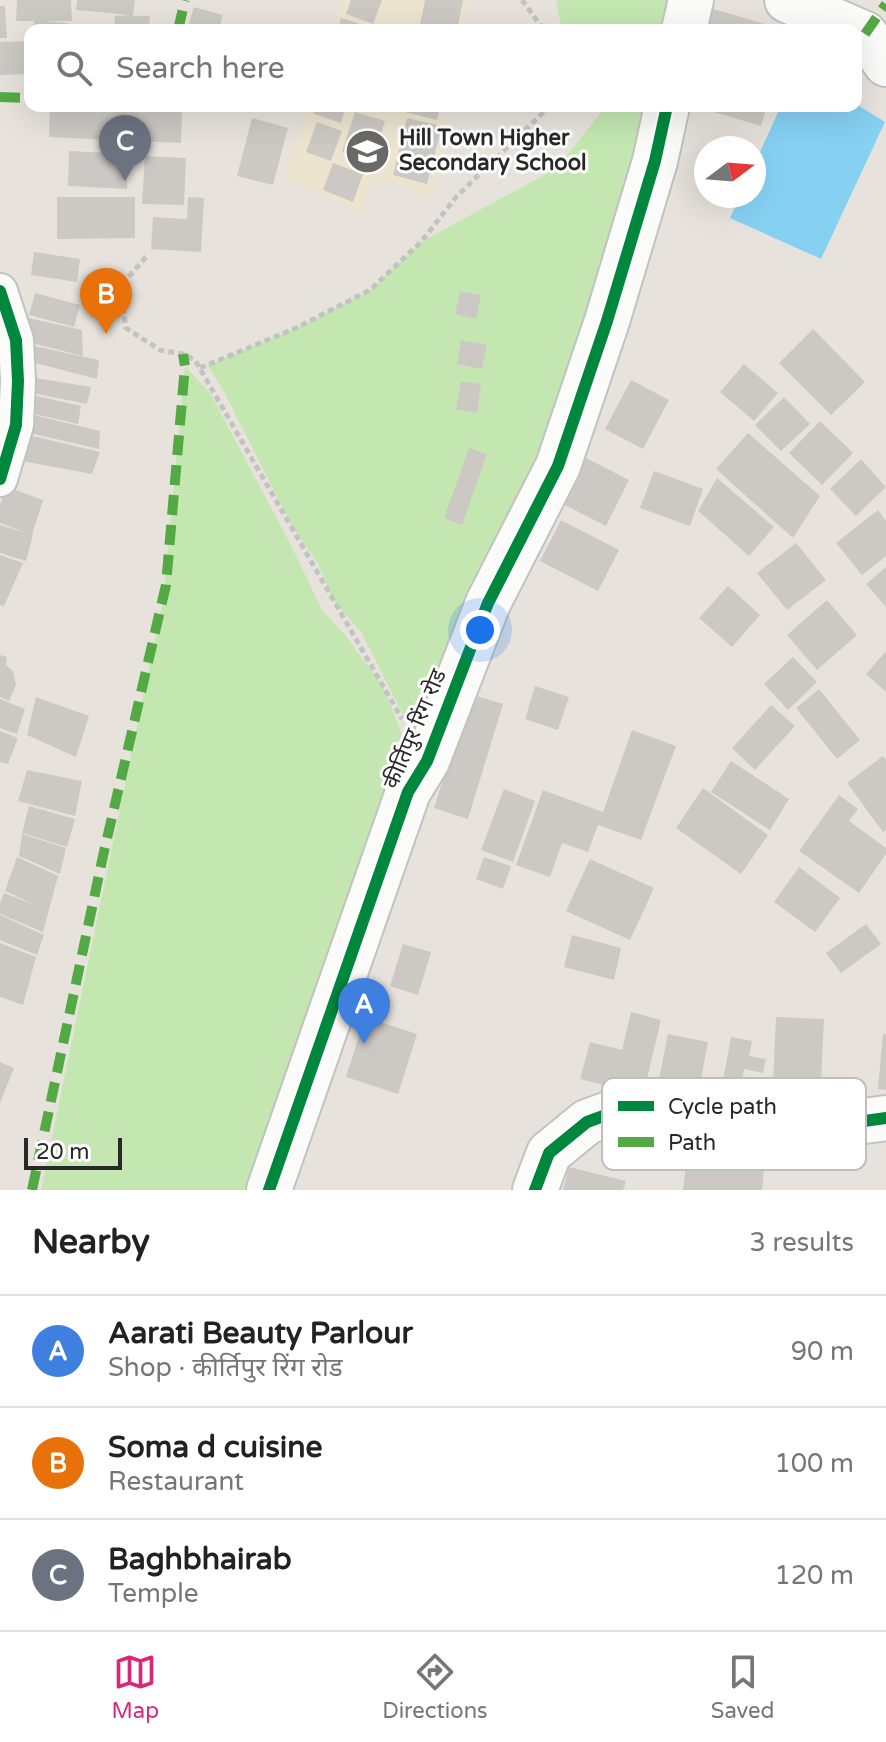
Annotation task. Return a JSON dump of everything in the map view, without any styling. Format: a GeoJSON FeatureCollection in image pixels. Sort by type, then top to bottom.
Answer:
{"type":"FeatureCollection","features":[{"type":"Feature","properties":{"kind":"street"},"geometry":{"type":"LineString","coordinates":[[685,24],[691,0]]}},
{"type":"Feature","properties":{"kind":"street"},"geometry":{"type":"LineString","coordinates":[[787,0],[842,24]]}},
{"type":"Feature","properties":{"kind":"street"},"geometry":{"type":"LineString","coordinates":[[862,33],[886,64]]}},
{"type":"Feature","properties":{"kind":"street","name":"कीर्तिपुर रिंग रोड"},"geometry":{"type":"LineString","coordinates":[[269,1190],[408,792],[427,761],[488,603],[558,466],[607,321],[655,161],[666,112]]}},
{"type":"Feature","properties":{"kind":"street"},"geometry":{"type":"LineString","coordinates":[[0,291],[16,340],[18,381],[16,425],[0,479]]}},
{"type":"Feature","properties":{"kind":"street"},"geometry":{"type":"LineString","coordinates":[[535,1190],[549,1153],[587,1122],[602,1116]]}},
{"type":"Feature","properties":{"kind":"street"},"geometry":{"type":"LineString","coordinates":[[866,1121],[886,1118]]}},
{"type":"Feature","properties":{"kind":"path"},"geometry":{"type":"LineString","coordinates":[[522,0],[540,24]]}},
{"type":"Feature","properties":{"kind":"path"},"geometry":{"type":"LineString","coordinates":[[200,368],[296,328],[370,290],[421,242],[457,196],[544,112]]}},
{"type":"Feature","properties":{"kind":"path"},"geometry":{"type":"LineString","coordinates":[[146,257],[120,287],[126,328],[160,350],[183,354],[195,360],[427,761]]}},
{"type":"Feature","properties":{"kind":"shaded area"},"geometry":{"type":"Polygon","coordinates":[[[344,0],[469,0],[463,24],[336,24],[344,0]]]}},
{"type":"Feature","properties":{"kind":"shaded area","name":"Hill Town Higher Secondary School"},"geometry":{"type":"Polygon","coordinates":[[[306,112],[442,112],[441,116],[449,125],[432,197],[373,179],[361,213],[284,177],[306,112]]]}},
{"type":"Feature","properties":{"kind":"green space"},"geometry":{"type":"Polygon","coordinates":[[[556,0],[704,0],[697,24],[561,24],[556,0]]]}},
{"type":"Feature","properties":{"kind":"green space"},"geometry":{"type":"Polygon","coordinates":[[[601,112],[673,112],[662,170],[421,750],[361,632],[333,600],[318,564],[291,524],[222,388],[207,365],[296,328],[370,290],[421,242],[557,168],[601,112]]]}},
{"type":"Feature","properties":{"kind":"green space"},"geometry":{"type":"Polygon","coordinates":[[[185,366],[210,393],[322,610],[383,686],[414,765],[285,1190],[41,1190],[163,601],[185,366]]]}},
{"type":"Feature","properties":{"kind":"water"},"geometry":{"type":"Polygon","coordinates":[[[862,108],[885,122],[821,259],[730,218],[735,208],[766,208],[766,139],[778,112],[862,112],[862,108]]]}},
{"type":"Feature","properties":{"kind":"building"},"geometry":{"type":"Polygon","coordinates":[[[17,0],[71,0],[72,21],[45,21],[68,24],[16,21],[17,0]]]}},
{"type":"Feature","properties":{"kind":"building"},"geometry":{"type":"Polygon","coordinates":[[[77,0],[135,0],[133,16],[150,16],[149,24],[114,24],[115,16],[130,15],[76,10],[77,0]]]}},
{"type":"Feature","properties":{"kind":"building"},"geometry":{"type":"Polygon","coordinates":[[[351,0],[382,0],[373,24],[346,14],[351,0]]]}},
{"type":"Feature","properties":{"kind":"building"},"geometry":{"type":"Polygon","coordinates":[[[425,0],[463,0],[458,24],[420,24],[425,0]]]}},
{"type":"Feature","properties":{"kind":"building"},"geometry":{"type":"Polygon","coordinates":[[[0,6],[5,6],[7,38],[0,38],[0,6]]]}},
{"type":"Feature","properties":{"kind":"building"},"geometry":{"type":"Polygon","coordinates":[[[194,7],[223,15],[221,24],[189,24],[194,7]]]}},
{"type":"Feature","properties":{"kind":"building"},"geometry":{"type":"Polygon","coordinates":[[[710,8],[765,24],[706,24],[710,8]]]}},
{"type":"Feature","properties":{"kind":"building"},"geometry":{"type":"Polygon","coordinates":[[[341,18],[360,24],[340,24],[341,18]]]}},
{"type":"Feature","properties":{"kind":"building"},"geometry":{"type":"Polygon","coordinates":[[[24,41],[24,74],[0,75],[0,42],[24,41]]]}},
{"type":"Feature","properties":{"kind":"building"},"geometry":{"type":"Polygon","coordinates":[[[50,112],[182,112],[181,143],[49,137],[50,112]]]}},
{"type":"Feature","properties":{"kind":"building"},"geometry":{"type":"Polygon","coordinates":[[[314,112],[344,112],[341,123],[314,112]]]}},
{"type":"Feature","properties":{"kind":"building"},"geometry":{"type":"Polygon","coordinates":[[[355,112],[385,121],[372,162],[342,152],[355,112]]]}},
{"type":"Feature","properties":{"kind":"building"},"geometry":{"type":"Polygon","coordinates":[[[405,112],[439,112],[437,120],[405,112]]]}},
{"type":"Feature","properties":{"kind":"building"},"geometry":{"type":"Polygon","coordinates":[[[714,112],[765,112],[761,126],[714,112]]]}},
{"type":"Feature","properties":{"kind":"building"},"geometry":{"type":"Polygon","coordinates":[[[252,118],[288,128],[273,185],[237,176],[252,118]]]}},
{"type":"Feature","properties":{"kind":"building"},"geometry":{"type":"Polygon","coordinates":[[[407,118],[442,126],[427,184],[393,175],[407,118]]]}},
{"type":"Feature","properties":{"kind":"building"},"geometry":{"type":"Polygon","coordinates":[[[317,122],[342,131],[331,161],[306,152],[317,122]]]}},
{"type":"Feature","properties":{"kind":"building"},"geometry":{"type":"Polygon","coordinates":[[[69,151],[129,154],[127,189],[68,186],[69,151]]]}},
{"type":"Feature","properties":{"kind":"building"},"geometry":{"type":"Polygon","coordinates":[[[145,156],[186,158],[184,205],[142,204],[145,156]]]}},
{"type":"Feature","properties":{"kind":"building"},"geometry":{"type":"Polygon","coordinates":[[[333,163],[363,174],[353,202],[323,190],[333,163]]]}},
{"type":"Feature","properties":{"kind":"building"},"geometry":{"type":"Polygon","coordinates":[[[57,197],[135,197],[135,238],[57,239],[57,197]]]}},
{"type":"Feature","properties":{"kind":"building"},"geometry":{"type":"Polygon","coordinates":[[[188,197],[204,198],[201,252],[151,249],[153,217],[187,219],[188,197]]]}},
{"type":"Feature","properties":{"kind":"building"},"geometry":{"type":"Polygon","coordinates":[[[34,252],[80,259],[77,282],[31,275],[34,252]]]}},
{"type":"Feature","properties":{"kind":"building"},"geometry":{"type":"Polygon","coordinates":[[[460,291],[481,295],[476,319],[455,314],[460,291]]]}},
{"type":"Feature","properties":{"kind":"building"},"geometry":{"type":"Polygon","coordinates":[[[35,293],[80,305],[74,327],[29,315],[35,293]]]}},
{"type":"Feature","properties":{"kind":"building"},"geometry":{"type":"Polygon","coordinates":[[[24,317],[82,330],[83,356],[24,341],[24,317]]]}},
{"type":"Feature","properties":{"kind":"building"},"geometry":{"type":"Polygon","coordinates":[[[813,329],[865,382],[831,415],[779,363],[813,329]]]}},
{"type":"Feature","properties":{"kind":"building"},"geometry":{"type":"Polygon","coordinates":[[[461,340],[487,345],[482,369],[457,364],[461,340]]]}},
{"type":"Feature","properties":{"kind":"building"},"geometry":{"type":"Polygon","coordinates":[[[25,344],[99,360],[97,379],[24,360],[25,344]]]}},
{"type":"Feature","properties":{"kind":"building"},"geometry":{"type":"Polygon","coordinates":[[[744,364],[778,393],[754,421],[720,392],[744,364]]]}},
{"type":"Feature","properties":{"kind":"building"},"geometry":{"type":"Polygon","coordinates":[[[30,377],[91,387],[87,404],[28,392],[30,377]]]}},
{"type":"Feature","properties":{"kind":"building"},"geometry":{"type":"Polygon","coordinates":[[[631,380],[669,400],[643,449],[605,429],[631,380]]]}},
{"type":"Feature","properties":{"kind":"building"},"geometry":{"type":"Polygon","coordinates":[[[461,381],[481,384],[477,413],[456,409],[461,381]]]}},
{"type":"Feature","properties":{"kind":"building"},"geometry":{"type":"Polygon","coordinates":[[[28,394],[81,406],[78,424],[26,412],[28,394]]]}},
{"type":"Feature","properties":{"kind":"building"},"geometry":{"type":"Polygon","coordinates":[[[784,397],[810,424],[781,451],[755,425],[784,397]]]}},
{"type":"Feature","properties":{"kind":"building"},"geometry":{"type":"Polygon","coordinates":[[[26,413],[100,431],[99,449],[21,431],[26,413]]]}},
{"type":"Feature","properties":{"kind":"building"},"geometry":{"type":"Polygon","coordinates":[[[820,421],[853,453],[822,485],[789,453],[820,421]]]}},
{"type":"Feature","properties":{"kind":"building"},"geometry":{"type":"Polygon","coordinates":[[[20,433],[100,452],[92,474],[11,459],[20,433]]]}},
{"type":"Feature","properties":{"kind":"building"},"geometry":{"type":"Polygon","coordinates":[[[748,433],[820,496],[793,538],[716,469],[748,433]]]}},
{"type":"Feature","properties":{"kind":"building"},"geometry":{"type":"Polygon","coordinates":[[[469,448],[487,454],[462,525],[444,518],[469,448]]]}},
{"type":"Feature","properties":{"kind":"building"},"geometry":{"type":"Polygon","coordinates":[[[586,458],[629,480],[606,526],[563,504],[586,458]]]}},
{"type":"Feature","properties":{"kind":"building"},"geometry":{"type":"Polygon","coordinates":[[[861,459],[886,487],[856,516],[830,489],[861,459]]]}},
{"type":"Feature","properties":{"kind":"building"},"geometry":{"type":"Polygon","coordinates":[[[654,471],[703,489],[690,526],[640,508],[654,471]]]}},
{"type":"Feature","properties":{"kind":"building"},"geometry":{"type":"Polygon","coordinates":[[[717,478],[774,527],[749,556],[698,511],[717,478]]]}},
{"type":"Feature","properties":{"kind":"building"},"geometry":{"type":"Polygon","coordinates":[[[5,486],[43,500],[32,535],[0,523],[5,486]]]}},
{"type":"Feature","properties":{"kind":"building"},"geometry":{"type":"Polygon","coordinates":[[[878,510],[886,521],[886,556],[862,575],[836,543],[878,510]]]}},
{"type":"Feature","properties":{"kind":"building"},"geometry":{"type":"Polygon","coordinates":[[[561,520],[619,550],[598,591],[540,561],[561,520]]]}},
{"type":"Feature","properties":{"kind":"building"},"geometry":{"type":"Polygon","coordinates":[[[0,525],[33,535],[26,561],[0,553],[0,525]]]}},
{"type":"Feature","properties":{"kind":"building"},"geometry":{"type":"Polygon","coordinates":[[[796,543],[826,580],[787,610],[757,573],[796,543]]]}},
{"type":"Feature","properties":{"kind":"building"},"geometry":{"type":"Polygon","coordinates":[[[0,555],[23,563],[4,606],[0,605],[0,555]]]}},
{"type":"Feature","properties":{"kind":"building"},"geometry":{"type":"Polygon","coordinates":[[[886,567],[886,607],[866,584],[886,567]]]}},
{"type":"Feature","properties":{"kind":"building"},"geometry":{"type":"Polygon","coordinates":[[[728,586],[760,615],[732,647],[699,618],[728,586]]]}},
{"type":"Feature","properties":{"kind":"building"},"geometry":{"type":"Polygon","coordinates":[[[827,600],[857,635],[817,670],[787,635],[827,600]]]}},
{"type":"Feature","properties":{"kind":"building"},"geometry":{"type":"Polygon","coordinates":[[[886,651],[886,692],[866,674],[886,651]]]}},
{"type":"Feature","properties":{"kind":"building"},"geometry":{"type":"Polygon","coordinates":[[[0,655],[7,657],[6,665],[13,671],[16,685],[9,701],[0,697],[0,655]]]}},
{"type":"Feature","properties":{"kind":"building"},"geometry":{"type":"Polygon","coordinates":[[[793,657],[817,682],[788,710],[764,684],[793,657]]]}},
{"type":"Feature","properties":{"kind":"building"},"geometry":{"type":"Polygon","coordinates":[[[535,686],[569,697],[558,730],[525,719],[535,686]]]}},
{"type":"Feature","properties":{"kind":"building"},"geometry":{"type":"Polygon","coordinates":[[[819,689],[860,740],[837,759],[796,708],[819,689]]]}},
{"type":"Feature","properties":{"kind":"building"},"geometry":{"type":"Polygon","coordinates":[[[470,694],[503,704],[468,819],[434,808],[470,694]]]}},
{"type":"Feature","properties":{"kind":"building"},"geometry":{"type":"Polygon","coordinates":[[[36,697],[89,716],[76,757],[27,735],[36,697]]]}},
{"type":"Feature","properties":{"kind":"building"},"geometry":{"type":"Polygon","coordinates":[[[0,699],[25,709],[17,734],[0,728],[0,699]]]}},
{"type":"Feature","properties":{"kind":"building"},"geometry":{"type":"Polygon","coordinates":[[[771,705],[795,726],[755,770],[732,748],[771,705]]]}},
{"type":"Feature","properties":{"kind":"building"},"geometry":{"type":"Polygon","coordinates":[[[632,730],[676,746],[641,840],[598,825],[588,852],[562,843],[550,877],[516,865],[543,790],[603,812],[632,730]]]}},
{"type":"Feature","properties":{"kind":"building"},"geometry":{"type":"Polygon","coordinates":[[[0,731],[18,738],[8,764],[0,762],[0,731]]]}},
{"type":"Feature","properties":{"kind":"building"},"geometry":{"type":"Polygon","coordinates":[[[883,756],[886,760],[886,830],[883,832],[847,783],[883,756]]]}},
{"type":"Feature","properties":{"kind":"building"},"geometry":{"type":"Polygon","coordinates":[[[731,761],[789,799],[770,830],[711,792],[731,761]]]}},
{"type":"Feature","properties":{"kind":"building"},"geometry":{"type":"Polygon","coordinates":[[[27,770],[82,781],[75,816],[18,801],[27,770]]]}},
{"type":"Feature","properties":{"kind":"building"},"geometry":{"type":"Polygon","coordinates":[[[703,788],[768,835],[741,874],[676,828],[703,788]]]}},
{"type":"Feature","properties":{"kind":"building"},"geometry":{"type":"Polygon","coordinates":[[[504,789],[535,801],[513,862],[481,850],[504,789]]]}},
{"type":"Feature","properties":{"kind":"building"},"geometry":{"type":"Polygon","coordinates":[[[839,795],[858,809],[849,821],[886,848],[886,854],[859,893],[799,851],[839,795]]]}},
{"type":"Feature","properties":{"kind":"building"},"geometry":{"type":"Polygon","coordinates":[[[29,806],[75,819],[67,847],[22,833],[29,806]]]}},
{"type":"Feature","properties":{"kind":"building"},"geometry":{"type":"Polygon","coordinates":[[[22,834],[66,848],[60,874],[19,856],[22,834]]]}},
{"type":"Feature","properties":{"kind":"building"},"geometry":{"type":"Polygon","coordinates":[[[17,857],[58,876],[43,932],[0,914],[4,893],[38,906],[5,891],[17,857]]]}},
{"type":"Feature","properties":{"kind":"building"},"geometry":{"type":"Polygon","coordinates":[[[484,857],[511,866],[503,889],[476,879],[484,857]]]}},
{"type":"Feature","properties":{"kind":"building"},"geometry":{"type":"Polygon","coordinates":[[[590,859],[654,888],[630,940],[566,911],[590,859]]]}},
{"type":"Feature","properties":{"kind":"building"},"geometry":{"type":"Polygon","coordinates":[[[799,867],[840,898],[815,932],[774,902],[799,867]]]}},
{"type":"Feature","properties":{"kind":"building"},"geometry":{"type":"Polygon","coordinates":[[[0,915],[44,935],[37,955],[0,940],[0,915]]]}},
{"type":"Feature","properties":{"kind":"building"},"geometry":{"type":"Polygon","coordinates":[[[866,924],[881,944],[841,973],[826,953],[866,924]]]}},
{"type":"Feature","properties":{"kind":"building"},"geometry":{"type":"Polygon","coordinates":[[[572,935],[621,948],[614,980],[564,967],[572,935]]]}},
{"type":"Feature","properties":{"kind":"building"},"geometry":{"type":"Polygon","coordinates":[[[0,943],[36,957],[23,1005],[0,997],[0,943]]]}},
{"type":"Feature","properties":{"kind":"building"},"geometry":{"type":"Polygon","coordinates":[[[403,944],[431,952],[418,995],[390,986],[403,944]]]}},
{"type":"Feature","properties":{"kind":"building"},"geometry":{"type":"Polygon","coordinates":[[[631,1012],[661,1020],[647,1078],[602,1078],[602,1085],[580,1079],[590,1042],[622,1050],[631,1012]]]}},
{"type":"Feature","properties":{"kind":"building"},"geometry":{"type":"Polygon","coordinates":[[[365,1017],[417,1034],[398,1094],[346,1077],[365,1017]]]}},
{"type":"Feature","properties":{"kind":"building"},"geometry":{"type":"Polygon","coordinates":[[[776,1017],[824,1019],[821,1078],[773,1078],[776,1017]]]}},
{"type":"Feature","properties":{"kind":"building"},"geometry":{"type":"Polygon","coordinates":[[[668,1034],[708,1042],[701,1078],[659,1078],[668,1034]]]}},
{"type":"Feature","properties":{"kind":"building"},"geometry":{"type":"Polygon","coordinates":[[[883,1034],[886,1034],[886,1090],[878,1089],[883,1034]]]}},
{"type":"Feature","properties":{"kind":"building"},"geometry":{"type":"Polygon","coordinates":[[[731,1037],[752,1041],[749,1056],[766,1059],[763,1073],[744,1069],[743,1078],[723,1078],[731,1037]]]}},
{"type":"Feature","properties":{"kind":"building"},"geometry":{"type":"Polygon","coordinates":[[[0,1062],[14,1068],[0,1103],[0,1062]]]}},
{"type":"Feature","properties":{"kind":"building"},"geometry":{"type":"Polygon","coordinates":[[[569,1167],[626,1181],[623,1190],[563,1190],[569,1167]]]}},
{"type":"Feature","properties":{"kind":"building"},"geometry":{"type":"Polygon","coordinates":[[[686,1170],[764,1170],[762,1190],[683,1190],[686,1170]]]}},
{"type":"Feature","properties":{"kind":"marked path"},"geometry":{"type":"LineString","coordinates":[[179,24],[185,0]]}},
{"type":"Feature","properties":{"kind":"marked path"},"geometry":{"type":"LineString","coordinates":[[865,34],[886,4]]}},
{"type":"Feature","properties":{"kind":"marked path"},"geometry":{"type":"LineString","coordinates":[[0,97],[24,98]]}},
{"type":"Feature","properties":{"kind":"marked path"},"geometry":{"type":"LineString","coordinates":[[32,1190],[103,856],[166,585],[185,366],[183,354]]}},
{"type":"Feature","properties":{"kind":"cycle path"},"geometry":{"type":"LineString","coordinates":[[269,1190],[408,792],[427,761],[488,603],[558,466],[607,321],[655,161],[666,112]]}},
{"type":"Feature","properties":{"kind":"cycle path"},"geometry":{"type":"LineString","coordinates":[[0,291],[16,340],[18,381],[16,425],[0,479]]}},
{"type":"Feature","properties":{"kind":"cycle path"},"geometry":{"type":"LineString","coordinates":[[535,1190],[549,1153],[587,1122],[602,1116]]}},
{"type":"Feature","properties":{"kind":"cycle path"},"geometry":{"type":"LineString","coordinates":[[866,1121],[886,1118]]}},
{"type":"Feature","properties":{"kind":"place","name":"Hill Town Higher Secondary School"},"geometry":{"type":"Point","coordinates":[368,151]}},
{"type":"Feature","properties":{"kind":"place","name":"Baghbhairab"},"geometry":{"type":"Point","coordinates":[125,181]}},
{"type":"Feature","properties":{"kind":"place","name":"Soma d cuisine"},"geometry":{"type":"Point","coordinates":[106,334]}},
{"type":"Feature","properties":{"kind":"place","name":"Aarati Beauty Parlour"},"geometry":{"type":"Point","coordinates":[364,1044]}}]}
